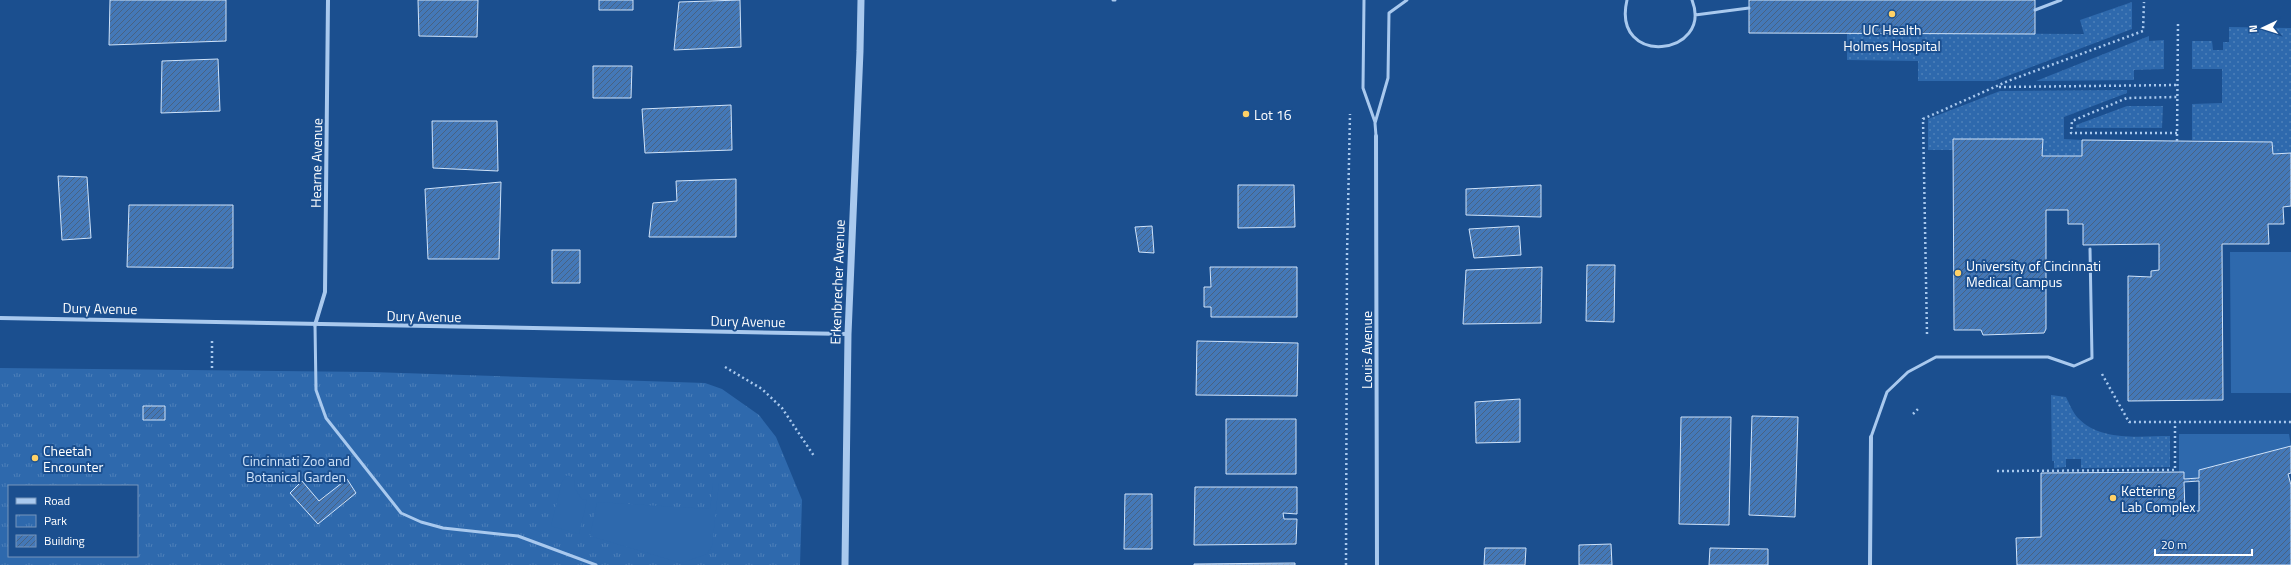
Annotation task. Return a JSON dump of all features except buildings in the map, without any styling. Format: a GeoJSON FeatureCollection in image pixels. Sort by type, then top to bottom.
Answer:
{"type":"FeatureCollection","features":[{"type":"Feature","properties":{"kind":"street","name":"Hearne Avenue"},"geometry":{"type":"LineString","coordinates":[[315,325],[325,292],[328,0]]}},
{"type":"Feature","properties":{"kind":"street","name":"Erkenbrecher Avenue"},"geometry":{"type":"LineString","coordinates":[[845,565],[848,334],[861,0]]}},
{"type":"Feature","properties":{"kind":"street","name":"Louis Avenue"},"geometry":{"type":"LineString","coordinates":[[1376,136],[1377,565]]}},
{"type":"Feature","properties":{"kind":"street","name":"Dury Avenue"},"geometry":{"type":"LineString","coordinates":[[0,318],[211,320],[315,325],[848,334]]}},
{"type":"Feature","properties":{"kind":"street"},"geometry":{"type":"LineString","coordinates":[[1870,565],[1871,437]]}},
{"type":"Feature","properties":{"kind":"lane"},"geometry":{"type":"LineString","coordinates":[[1364,0],[1363,88],[1375,122],[1376,136]]}},
{"type":"Feature","properties":{"kind":"lane"},"geometry":{"type":"LineString","coordinates":[[1375,122],[1388,78],[1389,13],[1407,0]]}},
{"type":"Feature","properties":{"kind":"lane"},"geometry":{"type":"LineString","coordinates":[[1627,0],[1624,12],[1626,24],[1632,35],[1641,43],[1653,48],[1665,48],[1676,44],[1686,37],[1692,27],[1695,15],[1692,0]]}},
{"type":"Feature","properties":{"kind":"lane"},"geometry":{"type":"LineString","coordinates":[[2035,10],[2061,0]]}},
{"type":"Feature","properties":{"kind":"lane"},"geometry":{"type":"LineString","coordinates":[[1695,15],[1749,8]]}},
{"type":"Feature","properties":{"kind":"lane"},"geometry":{"type":"LineString","coordinates":[[1871,437],[1887,392],[1908,372],[1936,357],[2048,357],[2074,366],[2092,358],[2090,249]]}},
{"type":"Feature","properties":{"kind":"lane"},"geometry":{"type":"LineString","coordinates":[[315,325],[316,390],[326,418],[400,512],[421,522],[443,528],[518,536],[596,565]]}},
{"type":"Feature","properties":{"kind":"path"},"geometry":{"type":"LineString","coordinates":[[1927,334],[1923,119],[1996,87],[2143,32],[2144,2]]}},
{"type":"Feature","properties":{"kind":"path"},"geometry":{"type":"LineString","coordinates":[[2177,140],[2178,22]]}},
{"type":"Feature","properties":{"kind":"path"},"geometry":{"type":"LineString","coordinates":[[1996,87],[2178,84]]}},
{"type":"Feature","properties":{"kind":"path"},"geometry":{"type":"LineString","coordinates":[[2177,97],[2127,98],[2072,121],[2071,133],[2177,132]]}},
{"type":"Feature","properties":{"kind":"path"},"geometry":{"type":"LineString","coordinates":[[1346,565],[1347,263],[1350,110]]}},
{"type":"Feature","properties":{"kind":"path"},"geometry":{"type":"LineString","coordinates":[[211,320],[212,371]]}},
{"type":"Feature","properties":{"kind":"path"},"geometry":{"type":"LineString","coordinates":[[2092,358],[2129,422],[2291,422]]}},
{"type":"Feature","properties":{"kind":"path"},"geometry":{"type":"LineString","coordinates":[[725,367],[762,389],[782,408],[814,456]]}},
{"type":"Feature","properties":{"kind":"path"},"geometry":{"type":"LineString","coordinates":[[1913,414],[1920,407]]}},
{"type":"Feature","properties":{"kind":"path"},"geometry":{"type":"LineString","coordinates":[[1997,471],[2175,470],[2175,422]]}},
{"type":"Feature","properties":{"kind":"green space"},"geometry":{"type":"Polygon","coordinates":[[[2132,2],[2132,29],[1994,81],[1918,81],[1918,61],[1847,60],[1847,33],[2084,34],[2080,20],[2132,2]]]}},
{"type":"Feature","properties":{"kind":"green space"},"geometry":{"type":"Polygon","coordinates":[[[2229,27],[2291,28],[2291,153],[2273,154],[2272,142],[2192,140],[2192,104],[2222,103],[2222,69],[2192,69],[2192,41],[2212,41],[2213,50],[2223,50],[2223,42],[2229,42],[2229,27]]]}},
{"type":"Feature","properties":{"kind":"green space"},"geometry":{"type":"Polygon","coordinates":[[[2149,36],[2149,41],[2164,40],[2164,69],[2134,70],[2134,80],[2036,81],[2149,36]]]}},
{"type":"Feature","properties":{"kind":"green space"},"geometry":{"type":"Polygon","coordinates":[[[2127,90],[2127,93],[2064,117],[2064,139],[2082,140],[2082,156],[2042,156],[2042,139],[1954,139],[1954,150],[1928,150],[1928,119],[2000,91],[2127,90]]]}},
{"type":"Feature","properties":{"kind":"green space"},"geometry":{"type":"Polygon","coordinates":[[[2127,106],[2163,106],[2162,128],[2076,128],[2076,125],[2127,106]]]}},
{"type":"Feature","properties":{"kind":"green space"},"geometry":{"type":"Polygon","coordinates":[[[2230,252],[2291,252],[2291,393],[2231,393],[2230,252]]]}},
{"type":"Feature","properties":{"kind":"green space","name":"Cincinnati Zoo and Botanical Garden"},"geometry":{"type":"Polygon","coordinates":[[[0,368],[371,372],[705,383],[722,389],[759,415],[776,437],[802,500],[800,565],[0,565],[0,368]]]}},
{"type":"Feature","properties":{"kind":"green space"},"geometry":{"type":"Polygon","coordinates":[[[2051,395],[2066,397],[2078,418],[2087,426],[2098,431],[2134,437],[2170,436],[2170,467],[2081,468],[2081,459],[2066,459],[2066,467],[2054,468],[2054,461],[2052,461],[2051,395]]]}},
{"type":"Feature","properties":{"kind":"green space"},"geometry":{"type":"Polygon","coordinates":[[[2179,434],[2289,434],[2291,446],[2199,470],[2199,478],[2184,479],[2184,473],[2179,472],[2179,434]]]}},
{"type":"Feature","properties":{"kind":"green space"},"geometry":{"type":"Polygon","coordinates":[[[567,475],[574,478],[575,489],[582,499],[587,500],[579,534],[551,526],[562,482],[567,475]]]}},
{"type":"Feature","properties":{"kind":"green space"},"geometry":{"type":"Polygon","coordinates":[[[713,483],[719,483],[712,546],[707,554],[681,563],[590,536],[597,502],[710,509],[713,483]]]}},
{"type":"Feature","properties":{"kind":"place","name":"UC Health Holmes Hospital"},"geometry":{"type":"Point","coordinates":[1892,14]}},
{"type":"Feature","properties":{"kind":"place","name":"Lot 16"},"geometry":{"type":"Point","coordinates":[1246,114]}},
{"type":"Feature","properties":{"kind":"place","name":"University of Cincinnati Medical Campus"},"geometry":{"type":"Point","coordinates":[1958,273]}},
{"type":"Feature","properties":{"kind":"place","name":"Cheetah Encounter"},"geometry":{"type":"Point","coordinates":[35,458]}},
{"type":"Feature","properties":{"kind":"place","name":"Kettering Lab Complex"},"geometry":{"type":"Point","coordinates":[2113,498]}}]}
